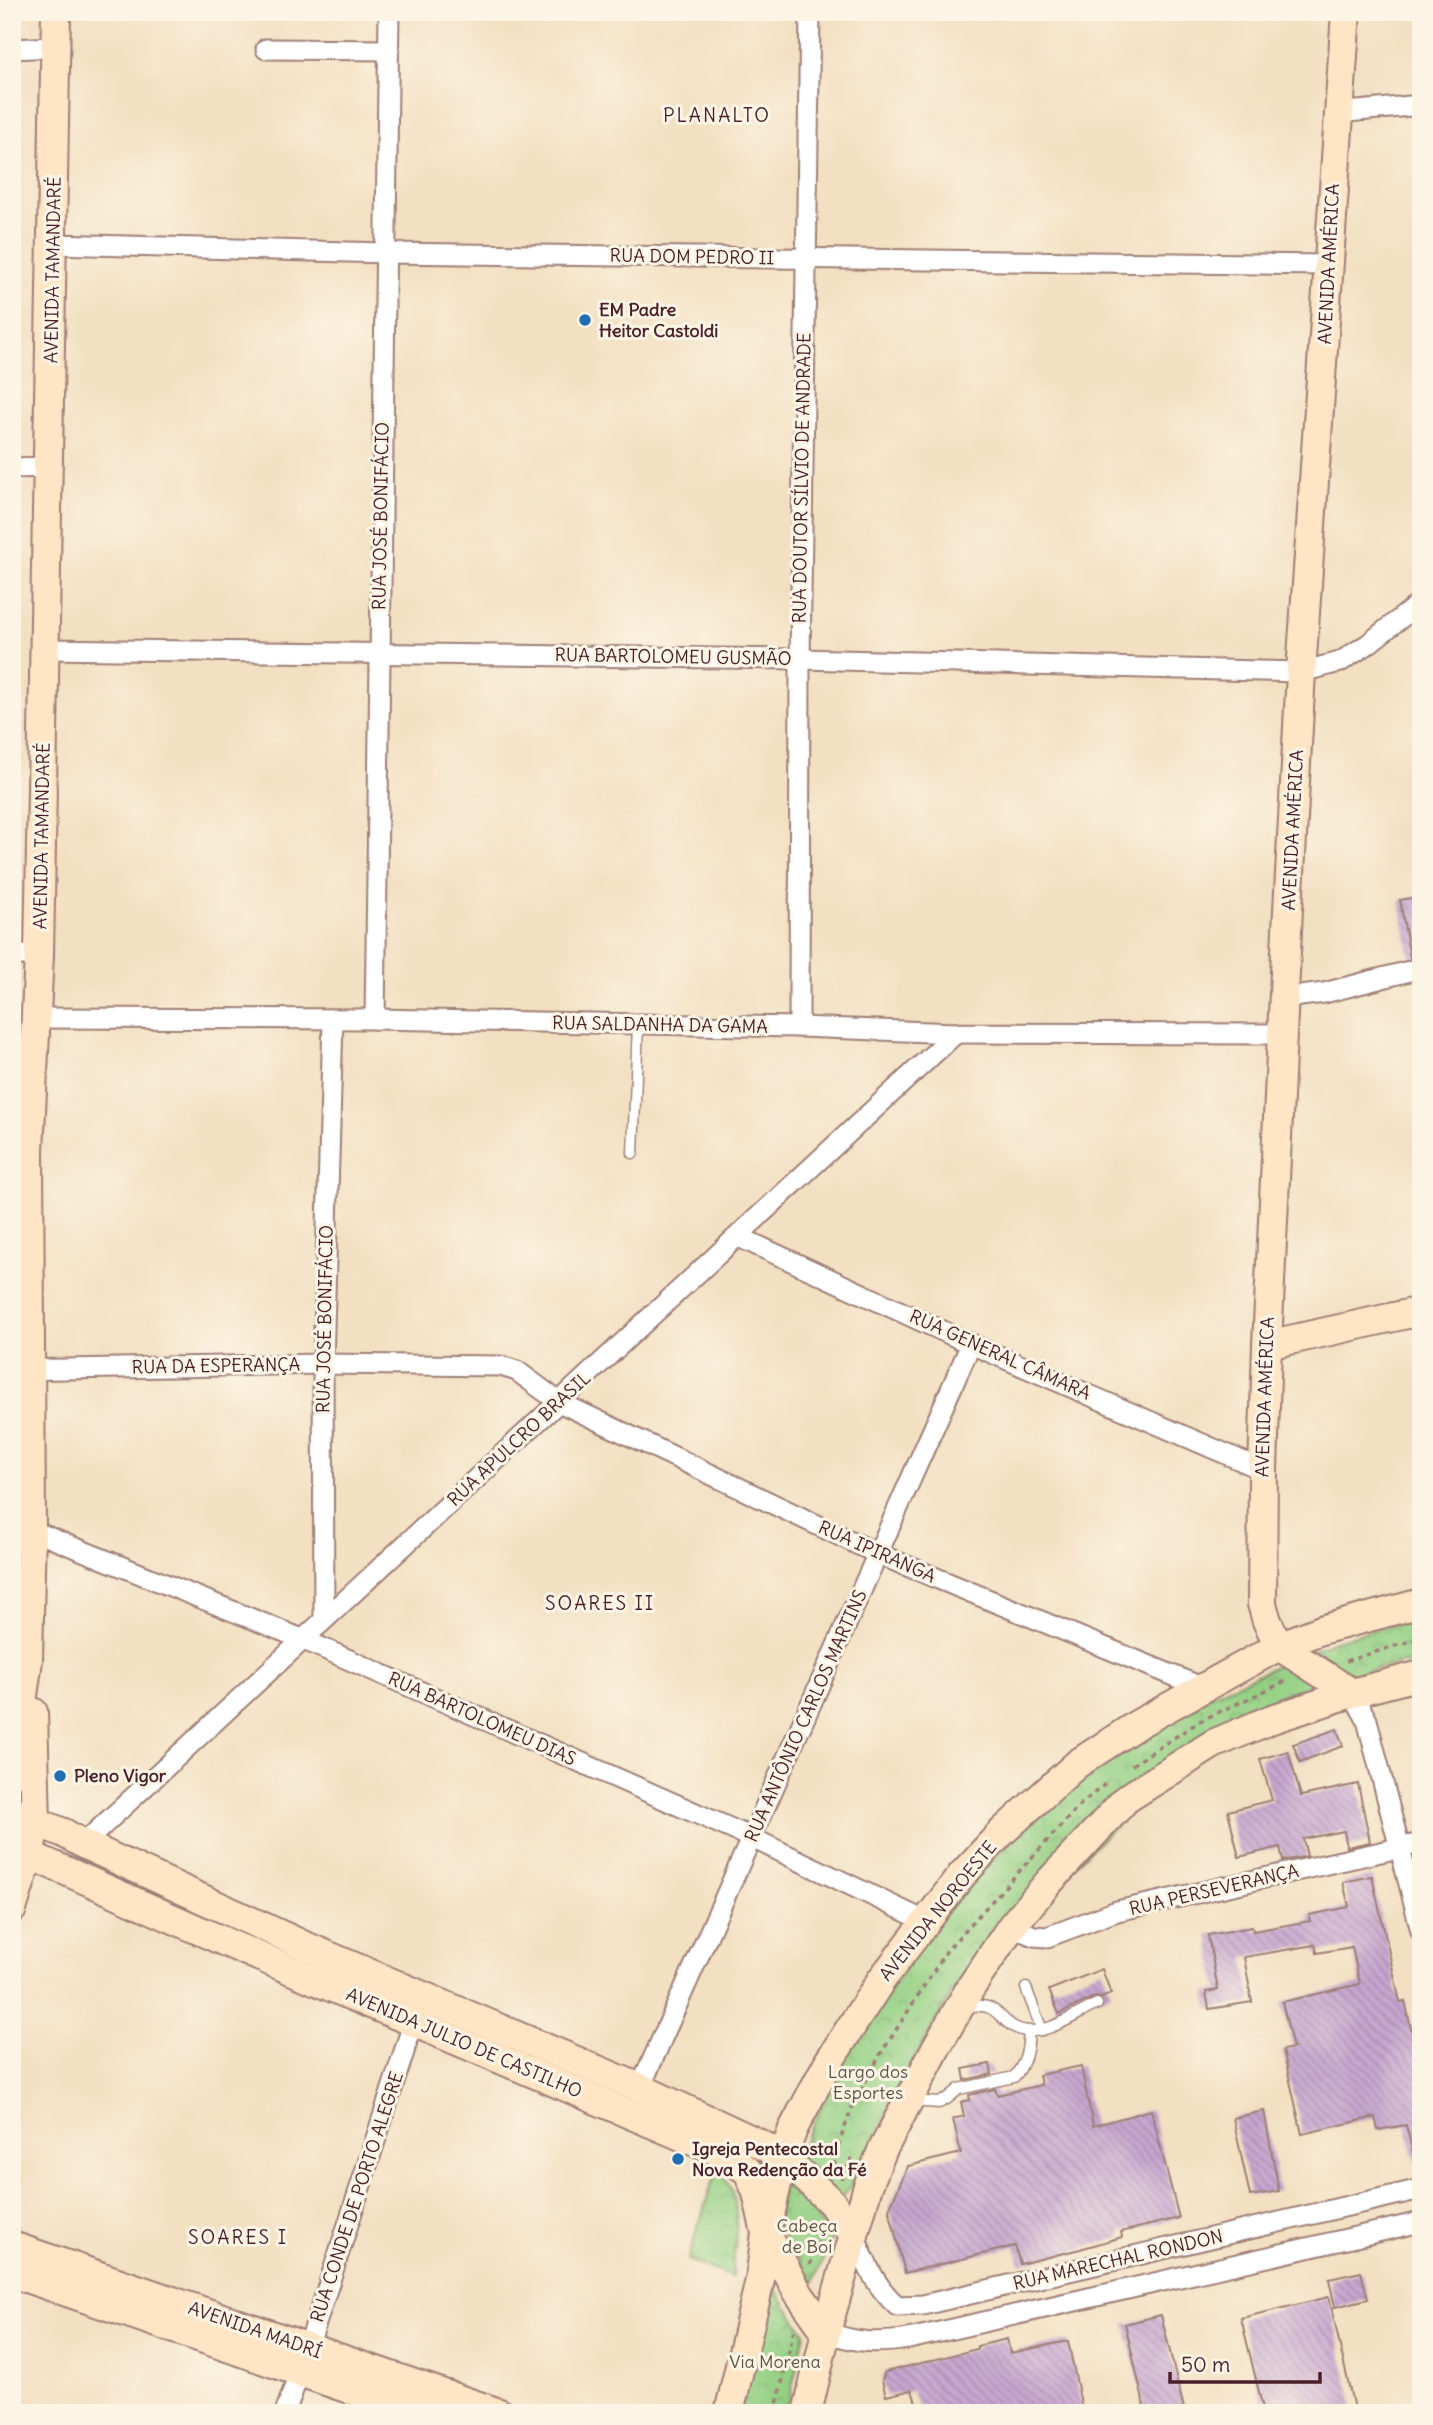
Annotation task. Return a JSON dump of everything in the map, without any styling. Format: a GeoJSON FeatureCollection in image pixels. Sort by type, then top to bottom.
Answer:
{"type":"FeatureCollection","features":[{"type":"Feature","properties":{"kind":"main road","name":"AVENIDA TAMANDARÉ"},"geometry":{"type":"LineString","coordinates":[[12,1909],[35,1727],[28,1660],[30,1530],[21,1370],[20,1151],[37,1018],[26,955],[45,649],[56,12]]}},
{"type":"Feature","properties":{"kind":"main road","name":"AVENIDA AMÉRICA"},"geometry":{"type":"LineString","coordinates":[[1279,1646],[1262,1604],[1267,1345],[1301,672],[1346,12]]}},
{"type":"Feature","properties":{"kind":"main road"},"geometry":{"type":"LineString","coordinates":[[1267,1345],[1421,1311]]}},
{"type":"Feature","properties":{"kind":"main road","name":"AVENIDA NOROESTE"},"geometry":{"type":"LineString","coordinates":[[766,2233],[783,2157],[793,2129],[830,2061],[882,1979],[961,1876],[1002,1832],[1077,1764],[1201,1687],[1279,1646],[1321,1630],[1421,1603]]}},
{"type":"Feature","properties":{"kind":"main road"},"geometry":{"type":"LineString","coordinates":[[1279,1646],[1352,1693]]}},
{"type":"Feature","properties":{"kind":"main road","name":"AVENIDA TAMANDARÉ"},"geometry":{"type":"LineString","coordinates":[[12,1774],[28,1660]]}},
{"type":"Feature","properties":{"kind":"main road"},"geometry":{"type":"LineString","coordinates":[[814,2410],[826,2332],[867,2186],[909,2099],[960,2005],[1011,1927],[1126,1799],[1213,1744],[1272,1719],[1352,1693],[1421,1675]]}},
{"type":"Feature","properties":{"kind":"main road","name":"AVENIDA JULIO DE CASTILHO"},"geometry":{"type":"LineString","coordinates":[[24,1817],[64,1832],[83,1844],[306,1946],[640,2088],[783,2157],[832,2203],[855,2235]]}},
{"type":"Feature","properties":{"kind":"main road","name":"AVENIDA JULIO DE CASTILHO"},"geometry":{"type":"LineString","coordinates":[[21,1851],[232,1945],[719,2152],[748,2171],[757,2193],[766,2233],[799,2294],[826,2332]]}},
{"type":"Feature","properties":{"kind":"main road"},"geometry":{"type":"LineString","coordinates":[[729,2413],[760,2280],[766,2233]]}},
{"type":"Feature","properties":{"kind":"main road","name":"AVENIDA MADRÍ"},"geometry":{"type":"LineString","coordinates":[[12,2246],[304,2360],[419,2413]]}},
{"type":"Feature","properties":{"kind":"main road","name":"AVENIDA MADRÍ"},"geometry":{"type":"LineString","coordinates":[[12,2273],[304,2360],[499,2413]]}},
{"type":"Feature","properties":{"kind":"street","name":"RUA JOSÉ BONIFÁCIO"},"geometry":{"type":"LineString","coordinates":[[375,1019],[389,12]]}},
{"type":"Feature","properties":{"kind":"street","name":"RUA DOUTOR SÍLVIO DE ANDRADE"},"geometry":{"type":"LineString","coordinates":[[799,1027],[800,659],[810,12]]}},
{"type":"Feature","properties":{"kind":"street"},"geometry":{"type":"LineString","coordinates":[[12,49],[55,47]]}},
{"type":"Feature","properties":{"kind":"street"},"geometry":{"type":"LineString","coordinates":[[266,48],[389,50]]}},
{"type":"Feature","properties":{"kind":"street"},"geometry":{"type":"LineString","coordinates":[[1338,113],[1421,105]]}},
{"type":"Feature","properties":{"kind":"street","name":"RUA DOM PEDRO II"},"geometry":{"type":"LineString","coordinates":[[54,244],[386,253],[1329,265]]}},
{"type":"Feature","properties":{"kind":"street"},"geometry":{"type":"LineString","coordinates":[[12,468],[49,467]]}},
{"type":"Feature","properties":{"kind":"street","name":"RUA BARTOLOMEU GUSMÃO"},"geometry":{"type":"LineString","coordinates":[[45,649],[800,659],[1301,672],[1340,662],[1368,644],[1421,602]]}},
{"type":"Feature","properties":{"kind":"street"},"geometry":{"type":"LineString","coordinates":[[1285,998],[1324,992],[1421,968]]}},
{"type":"Feature","properties":{"kind":"street","name":"RUA SALDANHA DA GAMA"},"geometry":{"type":"LineString","coordinates":[[37,1018],[375,1019],[799,1027],[956,1033],[1283,1034]]}},
{"type":"Feature","properties":{"kind":"street","name":"RUA JOSÉ BONIFÁCIO"},"geometry":{"type":"LineString","coordinates":[[324,1618],[323,1364],[333,1020]]}},
{"type":"Feature","properties":{"kind":"street","name":"RUA APULCRO BRASIL"},"geometry":{"type":"LineString","coordinates":[[83,1844],[956,1033]]}},
{"type":"Feature","properties":{"kind":"street","name":"RUA GENERAL CÂMARA"},"geometry":{"type":"LineString","coordinates":[[739,1237],[971,1344],[1263,1469]]}},
{"type":"Feature","properties":{"kind":"street","name":"RUA ANTÔNIO CARLOS MARTINS"},"geometry":{"type":"LineString","coordinates":[[640,2088],[971,1344]]}},
{"type":"Feature","properties":{"kind":"street","name":"RUA DA ESPERANÇA"},"geometry":{"type":"LineString","coordinates":[[21,1370],[323,1364],[501,1366],[517,1371],[559,1402]]}},
{"type":"Feature","properties":{"kind":"street","name":"RUA IPIRANGA"},"geometry":{"type":"LineString","coordinates":[[559,1402],[878,1554],[1201,1687]]}},
{"type":"Feature","properties":{"kind":"street","name":"RUA BARTOLOMEU DIAS"},"geometry":{"type":"LineString","coordinates":[[30,1530],[302,1639],[752,1838],[927,1922]]}},
{"type":"Feature","properties":{"kind":"street"},"geometry":{"type":"LineString","coordinates":[[1352,1693],[1367,1720],[1421,1931]]}},
{"type":"Feature","properties":{"kind":"street","name":"RUA PERSEVERANÇA"},"geometry":{"type":"LineString","coordinates":[[1011,1927],[1034,1936],[1047,1937],[1117,1912],[1421,1843]]}},
{"type":"Feature","properties":{"kind":"street","name":"RUA CONDE DE PORTO ALEGRE"},"geometry":{"type":"LineString","coordinates":[[285,2413],[414,2021]]}},
{"type":"Feature","properties":{"kind":"street","name":"RUA MARECHAL RONDON"},"geometry":{"type":"LineString","coordinates":[[855,2235],[881,2292],[897,2306],[923,2305],[1421,2189]]}},
{"type":"Feature","properties":{"kind":"street","name":"RUA MARECHAL RONDON"},"geometry":{"type":"LineString","coordinates":[[826,2332],[851,2341],[880,2344],[909,2339],[1421,2222]]}},
{"type":"Feature","properties":{"kind":"lane"},"geometry":{"type":"LineString","coordinates":[[634,1153],[638,1024]]}},
{"type":"Feature","properties":{"kind":"lane"},"geometry":{"type":"LineString","coordinates":[[1026,1988],[1042,2030]]}},
{"type":"Feature","properties":{"kind":"lane"},"geometry":{"type":"LineString","coordinates":[[960,2005],[987,2007],[1005,2022],[1028,2032],[1042,2030],[1097,2004]]}},
{"type":"Feature","properties":{"kind":"lane"},"geometry":{"type":"LineString","coordinates":[[909,2099],[939,2103],[959,2089],[1014,2077],[1020,2071],[1026,2053],[1028,2032]]}},
{"type":"Feature","properties":{"kind":"path"},"geometry":{"type":"LineString","coordinates":[[1343,1661],[1421,1638]]}},
{"type":"Feature","properties":{"kind":"green space","name":"Largo dos Esportes"},"geometry":{"type":"Polygon","coordinates":[[[1421,1617],[1421,1660],[1342,1676],[1296,1691],[1205,1738],[963,1974],[925,2040],[856,2179],[841,2199],[796,2161],[837,2071],[932,1926],[1005,1847],[1083,1776],[1211,1695],[1334,1641],[1421,1617]]]}},
{"type":"Feature","properties":{"kind":"green space"},"geometry":{"type":"Polygon","coordinates":[[[716,2170],[726,2180],[735,2205],[736,2234],[732,2277],[688,2260],[716,2170]]]}},
{"type":"Feature","properties":{"kind":"green space","name":"Cabeça de Boi"},"geometry":{"type":"Polygon","coordinates":[[[787,2175],[832,2239],[813,2283],[774,2222],[787,2175]]]}},
{"type":"Feature","properties":{"kind":"green space","name":"Via Morena"},"geometry":{"type":"Polygon","coordinates":[[[772,2284],[805,2333],[786,2413],[739,2413],[772,2284]]]}},
{"type":"Feature","properties":{"kind":"building"},"geometry":{"type":"Polygon","coordinates":[[[1421,896],[1421,956],[1410,958],[1400,900],[1421,896]]]}},
{"type":"Feature","properties":{"kind":"building"},"geometry":{"type":"Polygon","coordinates":[[[1337,1729],[1343,1746],[1300,1762],[1293,1744],[1337,1729]]]}},
{"type":"Feature","properties":{"kind":"building"},"geometry":{"type":"Polygon","coordinates":[[[1288,1751],[1301,1796],[1358,1784],[1370,1842],[1347,1847],[1344,1831],[1303,1839],[1307,1856],[1283,1861],[1280,1847],[1239,1857],[1228,1811],[1272,1800],[1260,1759],[1288,1751]]]}},
{"type":"Feature","properties":{"kind":"building"},"geometry":{"type":"Polygon","coordinates":[[[1372,1876],[1400,2002],[1405,2001],[1416,2052],[1419,2051],[1421,2060],[1421,2160],[1415,2161],[1406,2125],[1378,2130],[1375,2117],[1302,2134],[1283,2050],[1293,2048],[1282,2002],[1360,1984],[1352,1947],[1317,1953],[1315,1945],[1244,1957],[1252,2002],[1209,2009],[1206,1992],[1218,1990],[1208,1935],[1252,1927],[1253,1931],[1310,1921],[1309,1915],[1349,1907],[1343,1882],[1372,1876]]]}},
{"type":"Feature","properties":{"kind":"building"},"geometry":{"type":"Polygon","coordinates":[[[1102,1969],[1111,1994],[1101,1998],[1094,1997],[1059,2014],[1049,1990],[1102,1969]]]}},
{"type":"Feature","properties":{"kind":"building"},"geometry":{"type":"Polygon","coordinates":[[[990,2064],[992,2074],[965,2080],[963,2069],[990,2064]]]}},
{"type":"Feature","properties":{"kind":"building"},"geometry":{"type":"Polygon","coordinates":[[[1081,2066],[1093,2126],[1151,2110],[1179,2218],[1121,2232],[1122,2237],[1020,2264],[1015,2246],[905,2273],[889,2209],[908,2166],[961,2153],[953,2119],[964,2116],[961,2102],[970,2100],[969,2095],[995,2089],[997,2095],[1041,2085],[1039,2075],[1081,2066]]]}},
{"type":"Feature","properties":{"kind":"building"},"geometry":{"type":"Polygon","coordinates":[[[1264,2111],[1279,2191],[1250,2196],[1233,2118],[1264,2111]]]}},
{"type":"Feature","properties":{"kind":"building"},"geometry":{"type":"Polygon","coordinates":[[[1361,2272],[1368,2299],[1335,2307],[1329,2279],[1361,2272]]]}},
{"type":"Feature","properties":{"kind":"building"},"geometry":{"type":"Polygon","coordinates":[[[1329,2297],[1355,2413],[1264,2413],[1241,2318],[1329,2297]]]}},
{"type":"Feature","properties":{"kind":"building"},"geometry":{"type":"Polygon","coordinates":[[[1161,2315],[1185,2413],[1146,2413],[1125,2324],[1161,2315]]]}},
{"type":"Feature","properties":{"kind":"building"},"geometry":{"type":"Polygon","coordinates":[[[1007,2339],[1010,2353],[1068,2341],[1083,2413],[1055,2413],[1054,2407],[1026,2413],[919,2413],[912,2390],[886,2396],[882,2380],[885,2372],[1007,2339]]]}},
{"type":"Feature","properties":{"kind":"place","name":"EM Padre Heitor Castoldi"},"geometry":{"type":"Point","coordinates":[585,320]}},
{"type":"Feature","properties":{"kind":"place","name":"Pleno Vigor"},"geometry":{"type":"Point","coordinates":[60,1776]}},
{"type":"Feature","properties":{"kind":"place","name":"Igreja Pentecostal Nova Redenção da Fé"},"geometry":{"type":"Point","coordinates":[678,2159]}},
{"type":"Feature","properties":{"kind":"district","name":"PLANALTO"},"geometry":{"type":"Point","coordinates":[717,115]}},
{"type":"Feature","properties":{"kind":"district","name":"SOARES II"},"geometry":{"type":"Point","coordinates":[600,1603]}},
{"type":"Feature","properties":{"kind":"district","name":"SOARES I"},"geometry":{"type":"Point","coordinates":[238,2237]}}]}
